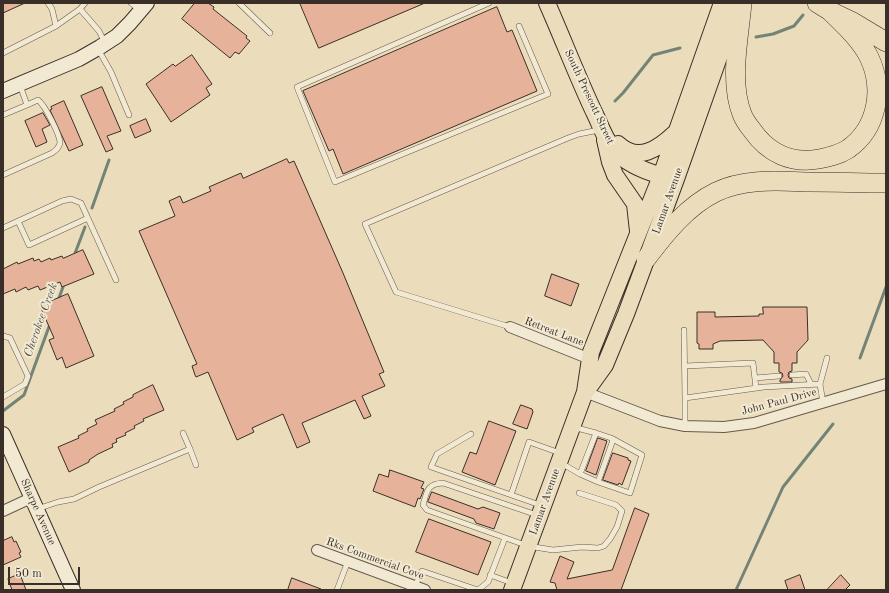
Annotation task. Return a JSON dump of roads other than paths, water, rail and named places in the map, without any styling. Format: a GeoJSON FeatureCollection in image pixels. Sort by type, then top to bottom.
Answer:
{"type":"FeatureCollection","features":[{"type":"Feature","properties":{"kind":"highway"},"geometry":{"type":"LineString","coordinates":[[742,3],[736,66],[738,95],[743,115],[756,136],[765,146],[776,154],[789,159],[801,160],[829,157],[848,149],[868,128],[874,114],[877,101],[878,89],[869,57],[856,37],[830,6]]}},
{"type":"Feature","properties":{"kind":"highway"},"geometry":{"type":"LineString","coordinates":[[830,6],[886,31]]}},
{"type":"Feature","properties":{"kind":"highway"},"geometry":{"type":"LineString","coordinates":[[830,6],[886,42]]}},
{"type":"Feature","properties":{"kind":"highway"},"geometry":{"type":"LineString","coordinates":[[646,259],[660,241],[686,213],[698,203],[716,192],[729,187],[756,182],[886,183]]}},
{"type":"Feature","properties":{"kind":"main road","name":"South Prescott Street"},"geometry":{"type":"LineString","coordinates":[[547,3],[586,96],[609,143],[617,153],[633,164],[668,178]]}},
{"type":"Feature","properties":{"kind":"main road","name":"Lamar Avenue"},"geometry":{"type":"LineString","coordinates":[[585,392],[605,365],[646,259],[668,178],[676,132],[722,3]]}},
{"type":"Feature","properties":{"kind":"main road","name":"Lamar Avenue"},"geometry":{"type":"LineString","coordinates":[[513,587],[585,392],[591,352],[638,234],[668,178],[738,3]]}},
{"type":"Feature","properties":{"kind":"main road"},"geometry":{"type":"LineString","coordinates":[[602,129],[624,150],[635,153],[645,153],[653,150],[664,143],[676,132]]}},
{"type":"Feature","properties":{"kind":"main road"},"geometry":{"type":"LineString","coordinates":[[602,129],[610,162],[615,175],[635,204],[638,234]]}},
{"type":"Feature","properties":{"kind":"street"},"geometry":{"type":"LineString","coordinates":[[5,89],[79,59],[101,46],[117,36],[130,23],[140,6]]}},
{"type":"Feature","properties":{"kind":"street","name":"Retreat Lane"},"geometry":{"type":"LineString","coordinates":[[510,328],[590,359]]}},
{"type":"Feature","properties":{"kind":"street","name":"John Paul Drive"},"geometry":{"type":"LineString","coordinates":[[585,392],[660,421],[685,426],[724,427],[754,423],[886,384]]}},
{"type":"Feature","properties":{"kind":"street","name":"Sharpe Avenue"},"geometry":{"type":"LineString","coordinates":[[3,434],[73,590]]}},
{"type":"Feature","properties":{"kind":"street"},"geometry":{"type":"LineString","coordinates":[[3,511],[34,504]]}},
{"type":"Feature","properties":{"kind":"street","name":"Rks Commercial Cove"},"geometry":{"type":"LineString","coordinates":[[317,550],[348,561],[410,587],[425,590]]}},
{"type":"Feature","properties":{"kind":"lane"},"geometry":{"type":"LineString","coordinates":[[48,3],[52,9],[56,26]]}},
{"type":"Feature","properties":{"kind":"lane"},"geometry":{"type":"LineString","coordinates":[[3,53],[56,26],[80,9],[85,3]]}},
{"type":"Feature","properties":{"kind":"lane"},"geometry":{"type":"LineString","coordinates":[[239,3],[270,33]]}},
{"type":"Feature","properties":{"kind":"lane"},"geometry":{"type":"LineString","coordinates":[[489,3],[297,87],[335,182],[548,94],[519,26]]}},
{"type":"Feature","properties":{"kind":"lane"},"geometry":{"type":"LineString","coordinates":[[80,9],[99,31],[101,46],[129,115]]}},
{"type":"Feature","properties":{"kind":"lane"},"geometry":{"type":"LineString","coordinates":[[20,84],[27,105]]}},
{"type":"Feature","properties":{"kind":"lane"},"geometry":{"type":"LineString","coordinates":[[3,115],[38,100],[47,110],[60,142],[58,148],[52,153],[3,175]]}},
{"type":"Feature","properties":{"kind":"lane"},"geometry":{"type":"LineString","coordinates":[[510,328],[396,292],[366,224],[568,138],[602,129]]}},
{"type":"Feature","properties":{"kind":"lane"},"geometry":{"type":"LineString","coordinates":[[3,228],[62,201],[71,199],[81,203],[116,280]]}},
{"type":"Feature","properties":{"kind":"lane"},"geometry":{"type":"LineString","coordinates":[[18,221],[29,245],[88,218]]}},
{"type":"Feature","properties":{"kind":"lane"},"geometry":{"type":"LineString","coordinates":[[684,330],[685,426]]}},
{"type":"Feature","properties":{"kind":"lane"},"geometry":{"type":"LineString","coordinates":[[3,336],[10,338],[28,376],[25,384],[3,397]]}},
{"type":"Feature","properties":{"kind":"lane"},"geometry":{"type":"LineString","coordinates":[[823,403],[820,384],[827,358]]}},
{"type":"Feature","properties":{"kind":"lane"},"geometry":{"type":"LineString","coordinates":[[685,366],[753,363],[756,388]]}},
{"type":"Feature","properties":{"kind":"lane"},"geometry":{"type":"LineString","coordinates":[[792,375],[806,374],[811,384]]}},
{"type":"Feature","properties":{"kind":"lane"},"geometry":{"type":"LineString","coordinates":[[754,378],[779,376]]}},
{"type":"Feature","properties":{"kind":"lane"},"geometry":{"type":"LineString","coordinates":[[685,398],[756,388],[820,384]]}},
{"type":"Feature","properties":{"kind":"lane"},"geometry":{"type":"LineString","coordinates":[[510,495],[529,442],[561,458],[580,474],[630,493],[642,455],[596,433],[572,427]]}},
{"type":"Feature","properties":{"kind":"lane"},"geometry":{"type":"LineString","coordinates":[[183,433],[196,465]]}},
{"type":"Feature","properties":{"kind":"lane"},"geometry":{"type":"LineString","coordinates":[[580,474],[587,462],[596,433]]}},
{"type":"Feature","properties":{"kind":"lane"},"geometry":{"type":"LineString","coordinates":[[471,434],[438,454],[431,466],[510,495],[541,511]]}},
{"type":"Feature","properties":{"kind":"lane"},"geometry":{"type":"LineString","coordinates":[[598,482],[605,454],[613,440]]}},
{"type":"Feature","properties":{"kind":"lane"},"geometry":{"type":"LineString","coordinates":[[34,504],[74,499],[190,449]]}},
{"type":"Feature","properties":{"kind":"lane"},"geometry":{"type":"LineString","coordinates":[[541,511],[443,483],[434,483],[428,488],[423,505],[428,510],[528,546],[554,550],[582,547],[598,548],[604,546],[610,539],[622,511],[616,505],[579,493]]}},
{"type":"Feature","properties":{"kind":"lane"},"geometry":{"type":"LineString","coordinates":[[410,587],[422,571],[478,590],[488,582],[505,538]]}},
{"type":"Feature","properties":{"kind":"lane"},"geometry":{"type":"LineString","coordinates":[[337,590],[348,561]]}},
{"type":"Feature","properties":{"kind":"lane"},"geometry":{"type":"LineString","coordinates":[[490,575],[513,587]]}},
{"type":"Feature","properties":{"kind":"waterway","name":"Cherokee Creek"},"geometry":{"type":"LineString","coordinates":[[756,37],[773,34],[794,26],[803,15]]}},
{"type":"Feature","properties":{"kind":"waterway","name":"Cherokee Creek"},"geometry":{"type":"LineString","coordinates":[[615,101],[653,55],[680,48]]}},
{"type":"Feature","properties":{"kind":"waterway","name":"Cherokee Creek"},"geometry":{"type":"LineString","coordinates":[[92,208],[109,160]]}},
{"type":"Feature","properties":{"kind":"waterway","name":"Cherokee Creek"},"geometry":{"type":"LineString","coordinates":[[74,256],[85,227]]}},
{"type":"Feature","properties":{"kind":"waterway","name":"Cherokee Creek"},"geometry":{"type":"LineString","coordinates":[[58,301],[64,284]]}},
{"type":"Feature","properties":{"kind":"waterway"},"geometry":{"type":"LineString","coordinates":[[860,358],[886,287]]}},
{"type":"Feature","properties":{"kind":"waterway","name":"Cherokee Creek"},"geometry":{"type":"LineString","coordinates":[[3,411],[24,395],[50,324]]}},
{"type":"Feature","properties":{"kind":"waterway"},"geometry":{"type":"LineString","coordinates":[[736,590],[783,487],[833,424]]}}]}
